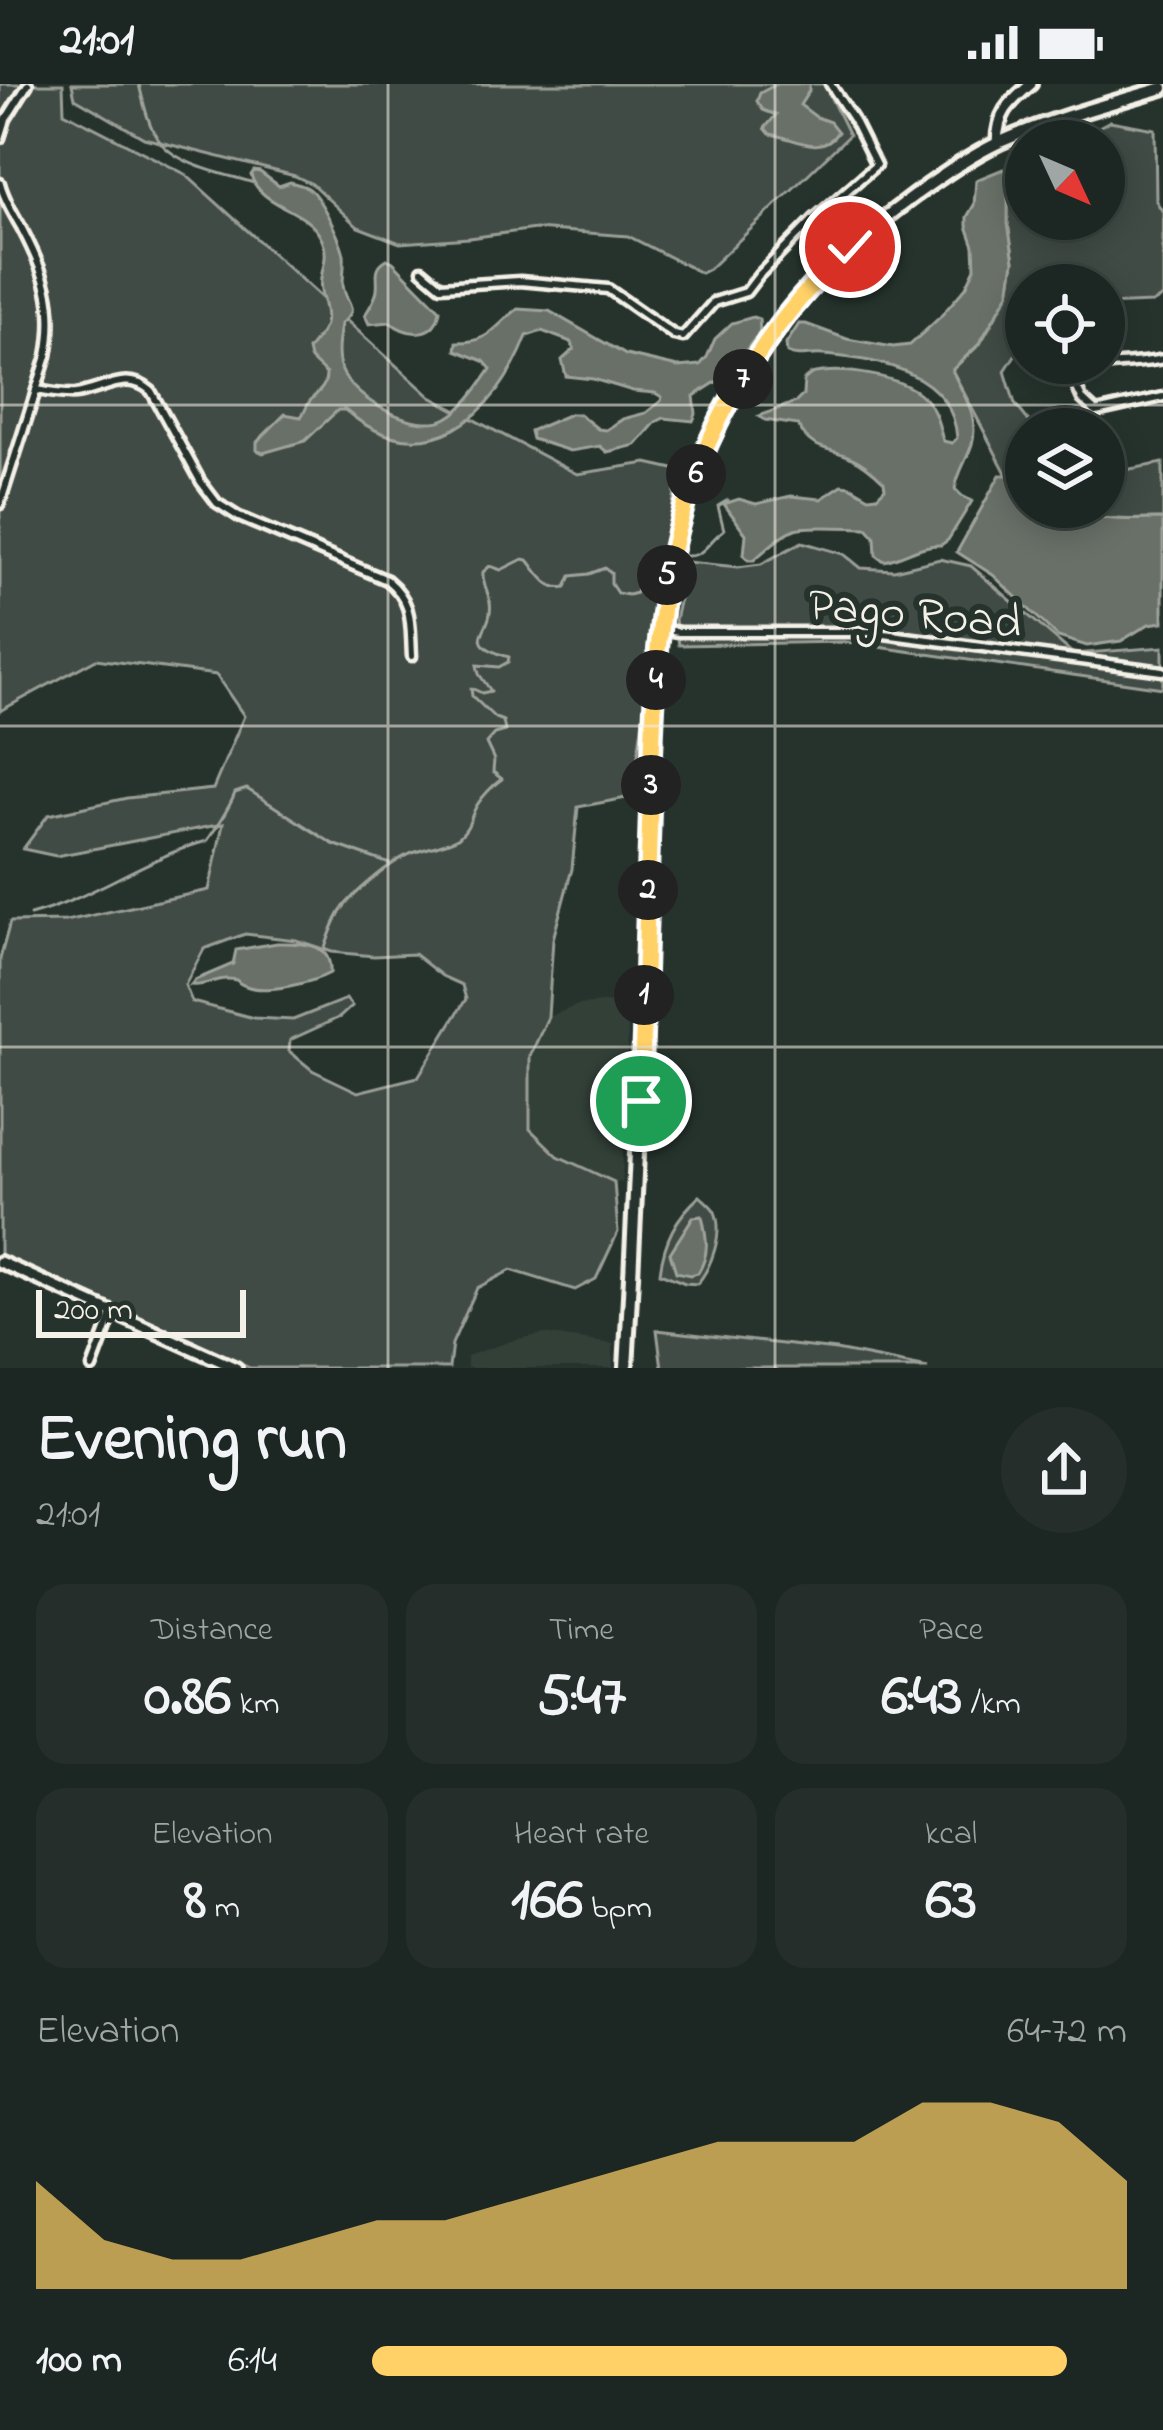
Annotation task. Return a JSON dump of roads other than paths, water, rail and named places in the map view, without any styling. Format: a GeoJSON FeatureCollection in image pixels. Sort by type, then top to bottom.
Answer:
{"type":"FeatureCollection","features":[{"type":"Feature","properties":{"kind":"main road"},"geometry":{"type":"LineString","coordinates":[[997,143],[1002,113],[1031,84]]}},
{"type":"Feature","properties":{"kind":"main road"},"geometry":{"type":"LineString","coordinates":[[626,1368],[660,629],[668,572],[708,443],[749,367],[797,301],[876,223],[997,143],[1073,114],[1163,88]]}},
{"type":"Feature","properties":{"kind":"main road"},"geometry":{"type":"LineString","coordinates":[[0,1262],[236,1368]]}},
{"type":"Feature","properties":{"kind":"street"},"geometry":{"type":"LineString","coordinates":[[0,138],[28,84]]}},
{"type":"Feature","properties":{"kind":"street"},"geometry":{"type":"LineString","coordinates":[[422,270],[441,286],[520,280],[608,289],[683,337],[714,302],[746,292],[814,219],[876,165],[830,84]]}},
{"type":"Feature","properties":{"kind":"street"},"geometry":{"type":"LineString","coordinates":[[0,183],[36,257],[51,305],[52,332],[0,504]]}},
{"type":"Feature","properties":{"kind":"street"},"geometry":{"type":"LineString","coordinates":[[1163,359],[1095,366],[1082,371],[1075,384],[1096,412],[1163,397]]}},
{"type":"Feature","properties":{"kind":"street"},"geometry":{"type":"LineString","coordinates":[[37,390],[69,395],[127,380],[141,382],[151,391],[217,503],[239,518],[387,580],[401,591],[409,608],[412,656]]}},
{"type":"Feature","properties":{"kind":"street","name":"Pago Road"},"geometry":{"type":"LineString","coordinates":[[660,629],[869,632],[1163,671]]}},
{"type":"Feature","properties":{"kind":"street"},"geometry":{"type":"LineString","coordinates":[[92,1368],[113,1312]]}},
{"type":"Feature","properties":{"kind":"waterway"},"geometry":{"type":"LineString","coordinates":[[139,84],[151,127],[166,148],[202,168],[254,183]]}},
{"type":"Feature","properties":{"kind":"waterway"},"geometry":{"type":"LineString","coordinates":[[678,555],[700,553],[724,530],[718,506],[728,500]]}},
{"type":"Feature","properties":{"kind":"waterway"},"geometry":{"type":"LineString","coordinates":[[324,951],[337,918],[355,894],[401,859],[459,837],[479,802],[502,779],[493,772],[494,760],[486,743],[505,731],[503,721],[472,696],[471,688],[491,691],[477,665],[499,667],[509,657],[481,641],[490,613],[483,572],[490,566],[501,570],[528,560],[544,580],[559,588],[566,587],[571,576],[605,568],[611,572],[617,593],[628,595],[636,593],[649,577],[655,556],[666,553]]}},
{"type":"Feature","properties":{"kind":"waterway"},"geometry":{"type":"LineString","coordinates":[[30,915],[207,841],[235,793],[247,789],[333,844],[390,864]]}}]}
